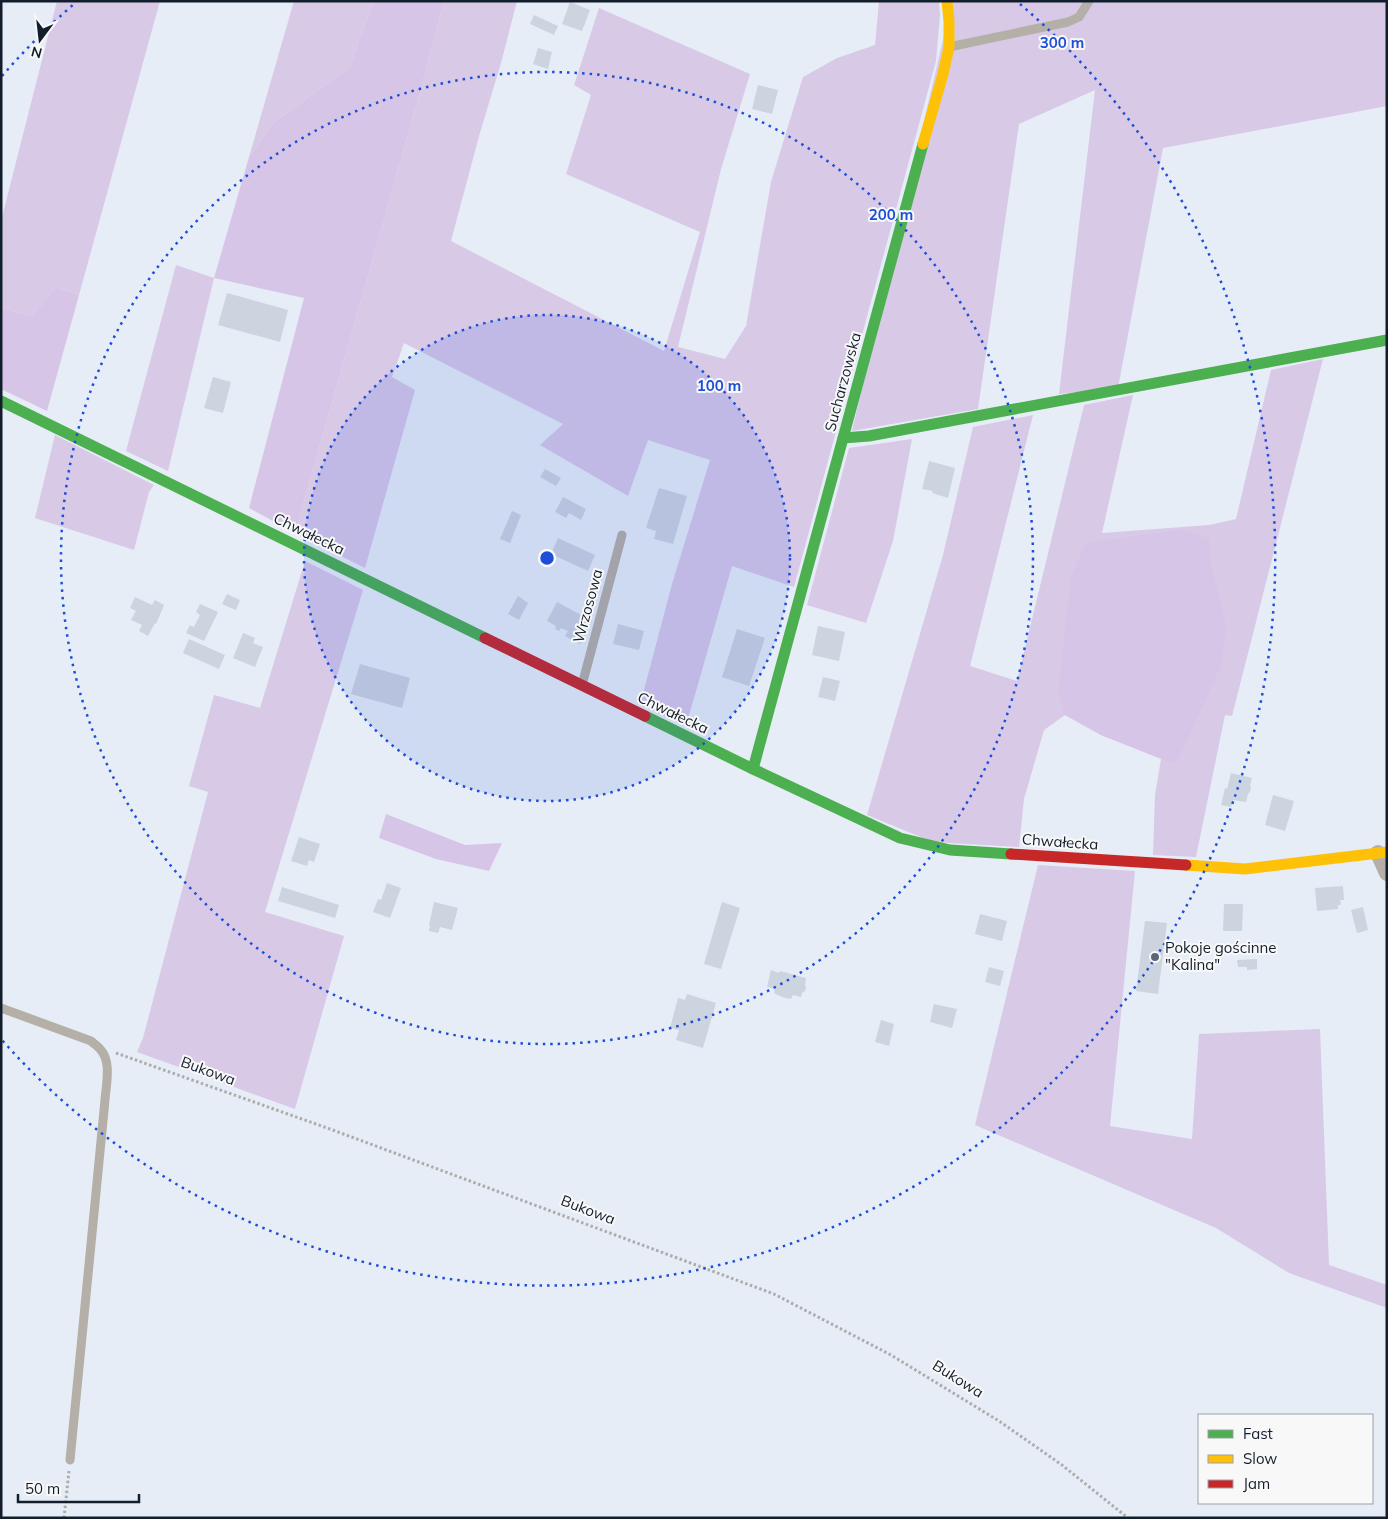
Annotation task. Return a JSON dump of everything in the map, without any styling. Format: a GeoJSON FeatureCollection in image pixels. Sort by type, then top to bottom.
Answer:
{"type":"FeatureCollection","features":[{"type":"Feature","properties":{"kind":"street","name":"Sucharzowska"},"geometry":{"type":"LineString","coordinates":[[753,769],[936,100],[949,47],[947,1]]}},
{"type":"Feature","properties":{"kind":"street"},"geometry":{"type":"LineString","coordinates":[[843,438],[869,436],[1387,340]]}},
{"type":"Feature","properties":{"kind":"street","name":"Chwałecka"},"geometry":{"type":"LineString","coordinates":[[1,401],[753,769],[900,838],[950,850],[1245,869],[1383,852]]}},
{"type":"Feature","properties":{"kind":"street"},"geometry":{"type":"LineString","coordinates":[[1383,852],[1387,874]]}},
{"type":"Feature","properties":{"kind":"lane"},"geometry":{"type":"LineString","coordinates":[[949,47],[1068,22],[1079,17],[1089,1]]}},
{"type":"Feature","properties":{"kind":"lane","name":"Wrzosowa"},"geometry":{"type":"LineString","coordinates":[[582,685],[622,535]]}},
{"type":"Feature","properties":{"kind":"lane"},"geometry":{"type":"LineString","coordinates":[[1,1008],[91,1041],[106,1058],[105,1100],[70,1460]]}},
{"type":"Feature","properties":{"kind":"path","name":"Bukowa"},"geometry":{"type":"LineString","coordinates":[[103,1053],[118,1054],[321,1126],[774,1294],[891,1355],[1000,1421],[1062,1465],[1122,1516],[1128,1518]]}},
{"type":"Feature","properties":{"kind":"path"},"geometry":{"type":"LineString","coordinates":[[64,1518],[70,1460]]}},
{"type":"Feature","properties":{"kind":"shaded area"},"geometry":{"type":"Polygon","coordinates":[[[57,1],[160,1],[79,295],[56,287],[32,316],[1,308],[1,221],[57,1]]]}},
{"type":"Feature","properties":{"kind":"shaded area"},"geometry":{"type":"Polygon","coordinates":[[[294,1],[373,1],[350,67],[272,124],[249,157],[294,1]]]}},
{"type":"Feature","properties":{"kind":"shaded area"},"geometry":{"type":"Polygon","coordinates":[[[373,1],[444,1],[421,89],[295,533],[249,508],[304,298],[214,278],[249,157],[272,124],[350,67],[373,1]]]}},
{"type":"Feature","properties":{"kind":"shaded area"},"geometry":{"type":"Polygon","coordinates":[[[444,1],[517,1],[451,241],[664,351],[700,232],[566,174],[591,95],[574,85],[599,8],[750,74],[721,169],[678,347],[725,359],[746,326],[771,182],[803,77],[837,58],[875,45],[879,1],[939,1],[940,15],[936,61],[794,587],[732,566],[686,726],[640,705],[672,584],[710,460],[648,440],[628,496],[540,445],[563,424],[404,343],[392,377],[415,390],[365,568],[295,533],[421,89],[444,1]]]}},
{"type":"Feature","properties":{"kind":"shaded area"},"geometry":{"type":"Polygon","coordinates":[[[952,1],[1387,1],[1387,106],[1163,148],[1118,388],[1059,394],[1095,90],[1019,124],[978,409],[852,431],[952,1]]]}},
{"type":"Feature","properties":{"kind":"shaded area"},"geometry":{"type":"Polygon","coordinates":[[[176,265],[214,278],[168,471],[126,451],[176,265]]]}},
{"type":"Feature","properties":{"kind":"shaded area"},"geometry":{"type":"Polygon","coordinates":[[[56,287],[79,295],[47,411],[1,389],[1,308],[32,316],[56,287]]]}},
{"type":"Feature","properties":{"kind":"shaded area"},"geometry":{"type":"Polygon","coordinates":[[[1323,359],[1232,716],[1225,715],[1196,857],[1153,855],[1155,795],[1161,759],[1101,735],[1065,715],[1044,730],[1024,799],[1019,847],[933,842],[867,815],[943,555],[973,427],[1033,415],[970,666],[1017,681],[1084,405],[1133,395],[1102,533],[1209,525],[1236,519],[1271,370],[1323,359]]]}},
{"type":"Feature","properties":{"kind":"shaded area"},"geometry":{"type":"Polygon","coordinates":[[[55,435],[154,485],[149,492],[134,550],[35,518],[55,435]]]}},
{"type":"Feature","properties":{"kind":"shaded area"},"geometry":{"type":"Polygon","coordinates":[[[912,439],[893,541],[866,623],[807,605],[849,448],[912,439]]]}},
{"type":"Feature","properties":{"kind":"shaded area"},"geometry":{"type":"Polygon","coordinates":[[[1183,529],[1209,539],[1211,564],[1226,626],[1221,666],[1176,764],[1101,735],[1065,715],[1058,693],[1071,576],[1086,543],[1183,529]]]}},
{"type":"Feature","properties":{"kind":"shaded area"},"geometry":{"type":"Polygon","coordinates":[[[305,561],[363,590],[265,912],[344,936],[295,1109],[137,1052],[143,1038],[208,792],[189,786],[214,695],[260,708],[305,561]]]}},
{"type":"Feature","properties":{"kind":"shaded area"},"geometry":{"type":"Polygon","coordinates":[[[386,814],[465,845],[502,843],[489,871],[436,859],[379,838],[386,814]]]}},
{"type":"Feature","properties":{"kind":"shaded area"},"geometry":{"type":"Polygon","coordinates":[[[1038,865],[1135,871],[1110,1126],[1192,1139],[1199,1034],[1320,1029],[1329,1265],[1387,1285],[1387,1308],[1289,1273],[1216,1228],[975,1125],[1038,865]]]}},
{"type":"Feature","properties":{"kind":"building"},"geometry":{"type":"Polygon","coordinates":[[[570,2],[590,10],[582,31],[562,24],[570,2]]]}},
{"type":"Feature","properties":{"kind":"building"},"geometry":{"type":"Polygon","coordinates":[[[534,15],[558,26],[554,35],[530,24],[534,15]]]}},
{"type":"Feature","properties":{"kind":"building"},"geometry":{"type":"Polygon","coordinates":[[[538,48],[552,52],[548,69],[533,64],[538,48]]]}},
{"type":"Feature","properties":{"kind":"building"},"geometry":{"type":"Polygon","coordinates":[[[758,85],[778,90],[772,114],[752,109],[758,85]]]}},
{"type":"Feature","properties":{"kind":"building"},"geometry":{"type":"Polygon","coordinates":[[[227,293],[288,310],[280,342],[218,325],[227,293]]]}},
{"type":"Feature","properties":{"kind":"building"},"geometry":{"type":"Polygon","coordinates":[[[213,377],[231,382],[223,413],[204,408],[213,377]]]}},
{"type":"Feature","properties":{"kind":"building"},"geometry":{"type":"Polygon","coordinates":[[[929,461],[955,468],[948,498],[932,493],[933,491],[922,489],[929,461]]]}},
{"type":"Feature","properties":{"kind":"building"},"geometry":{"type":"Polygon","coordinates":[[[545,469],[561,478],[556,486],[540,477],[545,469]]]}},
{"type":"Feature","properties":{"kind":"building"},"geometry":{"type":"Polygon","coordinates":[[[659,488],[687,496],[673,544],[654,539],[656,531],[646,528],[659,488]]]}},
{"type":"Feature","properties":{"kind":"building"},"geometry":{"type":"Polygon","coordinates":[[[563,497],[586,509],[581,520],[569,513],[566,518],[555,512],[563,497]]]}},
{"type":"Feature","properties":{"kind":"building"},"geometry":{"type":"Polygon","coordinates":[[[512,511],[521,515],[510,543],[500,539],[512,511]]]}},
{"type":"Feature","properties":{"kind":"building"},"geometry":{"type":"Polygon","coordinates":[[[558,538],[595,555],[588,571],[551,554],[558,538]]]}},
{"type":"Feature","properties":{"kind":"building"},"geometry":{"type":"Polygon","coordinates":[[[227,594],[240,600],[236,610],[222,604],[227,594]]]}},
{"type":"Feature","properties":{"kind":"building"},"geometry":{"type":"Polygon","coordinates":[[[518,596],[528,603],[519,620],[508,614],[518,596]]]}},
{"type":"Feature","properties":{"kind":"building"},"geometry":{"type":"Polygon","coordinates":[[[135,597],[152,605],[155,600],[164,605],[156,624],[148,636],[139,631],[142,625],[131,620],[136,611],[130,608],[135,597]]]}},
{"type":"Feature","properties":{"kind":"building"},"geometry":{"type":"Polygon","coordinates":[[[557,602],[592,621],[580,644],[565,636],[568,631],[561,628],[559,631],[555,629],[556,626],[547,621],[557,602]]]}},
{"type":"Feature","properties":{"kind":"building"},"geometry":{"type":"Polygon","coordinates":[[[200,604],[218,612],[204,641],[186,633],[190,625],[194,627],[200,615],[196,612],[200,604]]]}},
{"type":"Feature","properties":{"kind":"building"},"geometry":{"type":"Polygon","coordinates":[[[618,624],[644,631],[639,650],[613,644],[618,624]]]}},
{"type":"Feature","properties":{"kind":"building"},"geometry":{"type":"Polygon","coordinates":[[[818,626],[845,632],[839,661],[812,655],[818,626]]]}},
{"type":"Feature","properties":{"kind":"building"},"geometry":{"type":"Polygon","coordinates":[[[737,629],[765,638],[749,686],[722,677],[737,629]]]}},
{"type":"Feature","properties":{"kind":"building"},"geometry":{"type":"Polygon","coordinates":[[[243,633],[255,638],[253,643],[263,647],[255,667],[233,658],[243,633]]]}},
{"type":"Feature","properties":{"kind":"building"},"geometry":{"type":"Polygon","coordinates":[[[189,639],[225,655],[219,669],[183,653],[189,639]]]}},
{"type":"Feature","properties":{"kind":"building"},"geometry":{"type":"Polygon","coordinates":[[[360,664],[410,678],[402,708],[351,694],[360,664]]]}},
{"type":"Feature","properties":{"kind":"building"},"geometry":{"type":"Polygon","coordinates":[[[823,677],[840,681],[835,701],[818,697],[823,677]]]}},
{"type":"Feature","properties":{"kind":"building"},"geometry":{"type":"Polygon","coordinates":[[[1231,773],[1252,778],[1246,802],[1233,800],[1231,807],[1221,805],[1231,773]]]}},
{"type":"Feature","properties":{"kind":"building"},"geometry":{"type":"Polygon","coordinates":[[[1273,795],[1294,801],[1285,831],[1265,825],[1273,795]]]}},
{"type":"Feature","properties":{"kind":"building"},"geometry":{"type":"Polygon","coordinates":[[[299,837],[320,844],[314,862],[309,860],[307,866],[291,861],[299,837]]]}},
{"type":"Feature","properties":{"kind":"building"},"geometry":{"type":"Polygon","coordinates":[[[387,883],[401,888],[390,918],[373,912],[378,899],[381,900],[387,883]]]}},
{"type":"Feature","properties":{"kind":"building"},"geometry":{"type":"Polygon","coordinates":[[[1343,886],[1344,900],[1340,900],[1341,905],[1338,905],[1338,909],[1317,911],[1315,888],[1343,886]]]}},
{"type":"Feature","properties":{"kind":"building"},"geometry":{"type":"Polygon","coordinates":[[[282,887],[339,905],[335,918],[278,901],[282,887]]]}},
{"type":"Feature","properties":{"kind":"building"},"geometry":{"type":"Polygon","coordinates":[[[434,902],[458,908],[452,930],[440,927],[438,933],[429,931],[434,902]]]}},
{"type":"Feature","properties":{"kind":"building"},"geometry":{"type":"Polygon","coordinates":[[[722,902],[740,908],[721,969],[704,964],[722,902]]]}},
{"type":"Feature","properties":{"kind":"building"},"geometry":{"type":"Polygon","coordinates":[[[1224,904],[1243,904],[1242,931],[1223,931],[1224,904]]]}},
{"type":"Feature","properties":{"kind":"building"},"geometry":{"type":"Polygon","coordinates":[[[1363,907],[1368,930],[1357,933],[1351,910],[1363,907]]]}},
{"type":"Feature","properties":{"kind":"building"},"geometry":{"type":"Polygon","coordinates":[[[980,914],[1007,921],[1002,941],[975,934],[980,914]]]}},
{"type":"Feature","properties":{"kind":"building"},"geometry":{"type":"Polygon","coordinates":[[[1145,921],[1167,923],[1158,994],[1136,991],[1145,921]]]}},
{"type":"Feature","properties":{"kind":"building"},"geometry":{"type":"Polygon","coordinates":[[[1257,959],[1257,969],[1247,970],[1247,967],[1238,967],[1237,960],[1257,959]]]}},
{"type":"Feature","properties":{"kind":"building"},"geometry":{"type":"Polygon","coordinates":[[[989,967],[1004,971],[1000,986],[985,982],[989,967]]]}},
{"type":"Feature","properties":{"kind":"building"},"geometry":{"type":"Polygon","coordinates":[[[771,970],[806,978],[806,988],[801,997],[793,995],[791,999],[782,997],[774,993],[775,989],[767,987],[771,970]]]}},
{"type":"Feature","properties":{"kind":"building"},"geometry":{"type":"Polygon","coordinates":[[[687,994],[716,1003],[703,1048],[676,1040],[679,1030],[670,1028],[678,998],[685,1000],[687,994]]]}},
{"type":"Feature","properties":{"kind":"building"},"geometry":{"type":"Polygon","coordinates":[[[934,1004],[957,1009],[952,1028],[930,1022],[934,1004]]]}},
{"type":"Feature","properties":{"kind":"building"},"geometry":{"type":"Polygon","coordinates":[[[881,1020],[894,1024],[889,1046],[875,1042],[881,1020]]]}},
{"type":"Feature","properties":{"kind":"traffic: fast"},"geometry":{"type":"LineString","coordinates":[[753,769],[923,144]]}},
{"type":"Feature","properties":{"kind":"traffic: fast"},"geometry":{"type":"LineString","coordinates":[[843,438],[869,436],[1387,340]]}},
{"type":"Feature","properties":{"kind":"traffic: fast"},"geometry":{"type":"LineString","coordinates":[[1,401],[485,638]]}},
{"type":"Feature","properties":{"kind":"traffic: fast"},"geometry":{"type":"LineString","coordinates":[[645,716],[900,838],[950,850],[1011,854]]}},
{"type":"Feature","properties":{"kind":"traffic: slow"},"geometry":{"type":"LineString","coordinates":[[923,144],[949,47],[947,1]]}},
{"type":"Feature","properties":{"kind":"traffic: slow"},"geometry":{"type":"LineString","coordinates":[[1186,865],[1245,869],[1387,852]]}},
{"type":"Feature","properties":{"kind":"traffic: jam"},"geometry":{"type":"LineString","coordinates":[[485,638],[645,716]]}},
{"type":"Feature","properties":{"kind":"traffic: jam"},"geometry":{"type":"LineString","coordinates":[[1011,854],[1186,865]]}},
{"type":"Feature","properties":{"kind":"place","name":"Pokoje gościnne \"Kalina\""},"geometry":{"type":"Point","coordinates":[1155,957]}}]}
